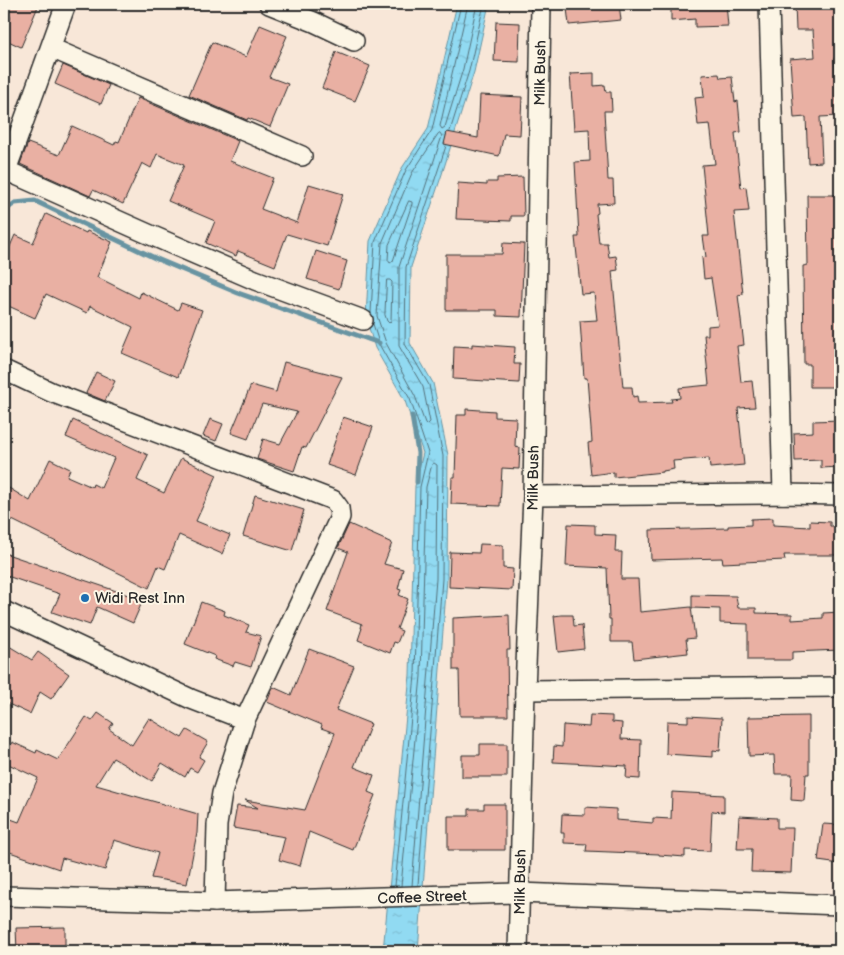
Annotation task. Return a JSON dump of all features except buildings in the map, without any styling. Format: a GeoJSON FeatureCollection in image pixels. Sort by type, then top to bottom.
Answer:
{"type":"FeatureCollection","features":[{"type":"Feature","properties":{"kind":"street"},"geometry":{"type":"LineString","coordinates":[[66,4],[4,173],[255,280],[363,320]]}},
{"type":"Feature","properties":{"kind":"street"},"geometry":{"type":"LineString","coordinates":[[269,4],[314,22],[354,42]]}},
{"type":"Feature","properties":{"kind":"street","name":"Milk Bush"},"geometry":{"type":"LineString","coordinates":[[518,951],[525,690],[533,496],[541,4]]}},
{"type":"Feature","properties":{"kind":"street"},"geometry":{"type":"LineString","coordinates":[[769,4],[783,494]]}},
{"type":"Feature","properties":{"kind":"street"},"geometry":{"type":"LineString","coordinates":[[51,48],[302,156]]}},
{"type":"Feature","properties":{"kind":"street"},"geometry":{"type":"LineString","coordinates":[[4,370],[61,395],[333,500],[339,508],[340,517],[245,720],[222,793],[217,825],[215,902]]}},
{"type":"Feature","properties":{"kind":"street"},"geometry":{"type":"LineString","coordinates":[[533,496],[840,495]]}},
{"type":"Feature","properties":{"kind":"street"},"geometry":{"type":"LineString","coordinates":[[4,611],[191,699],[245,720]]}},
{"type":"Feature","properties":{"kind":"street"},"geometry":{"type":"LineString","coordinates":[[525,690],[840,687]]}},
{"type":"Feature","properties":{"kind":"street","name":"Coffee Street"},"geometry":{"type":"LineString","coordinates":[[4,896],[215,902],[440,897],[519,893],[840,905]]}},
{"type":"Feature","properties":{"kind":"water"},"geometry":{"type":"Polygon","coordinates":[[[457,4],[489,4],[474,72],[411,267],[410,343],[433,383],[448,455],[447,579],[418,951],[383,951],[410,675],[415,486],[423,453],[405,401],[375,348],[366,318],[370,241],[402,168],[428,129],[457,4]]]}},
{"type":"Feature","properties":{"kind":"waterway"},"geometry":{"type":"LineString","coordinates":[[4,211],[15,203],[35,201],[157,259],[238,293],[379,343]]}},
{"type":"Feature","properties":{"kind":"waterway"},"geometry":{"type":"LineString","coordinates":[[412,416],[418,453],[417,482]]}},
{"type":"Feature","properties":{"kind":"place","name":"Widi Rest Inn"},"geometry":{"type":"Point","coordinates":[85,598]}}]}
